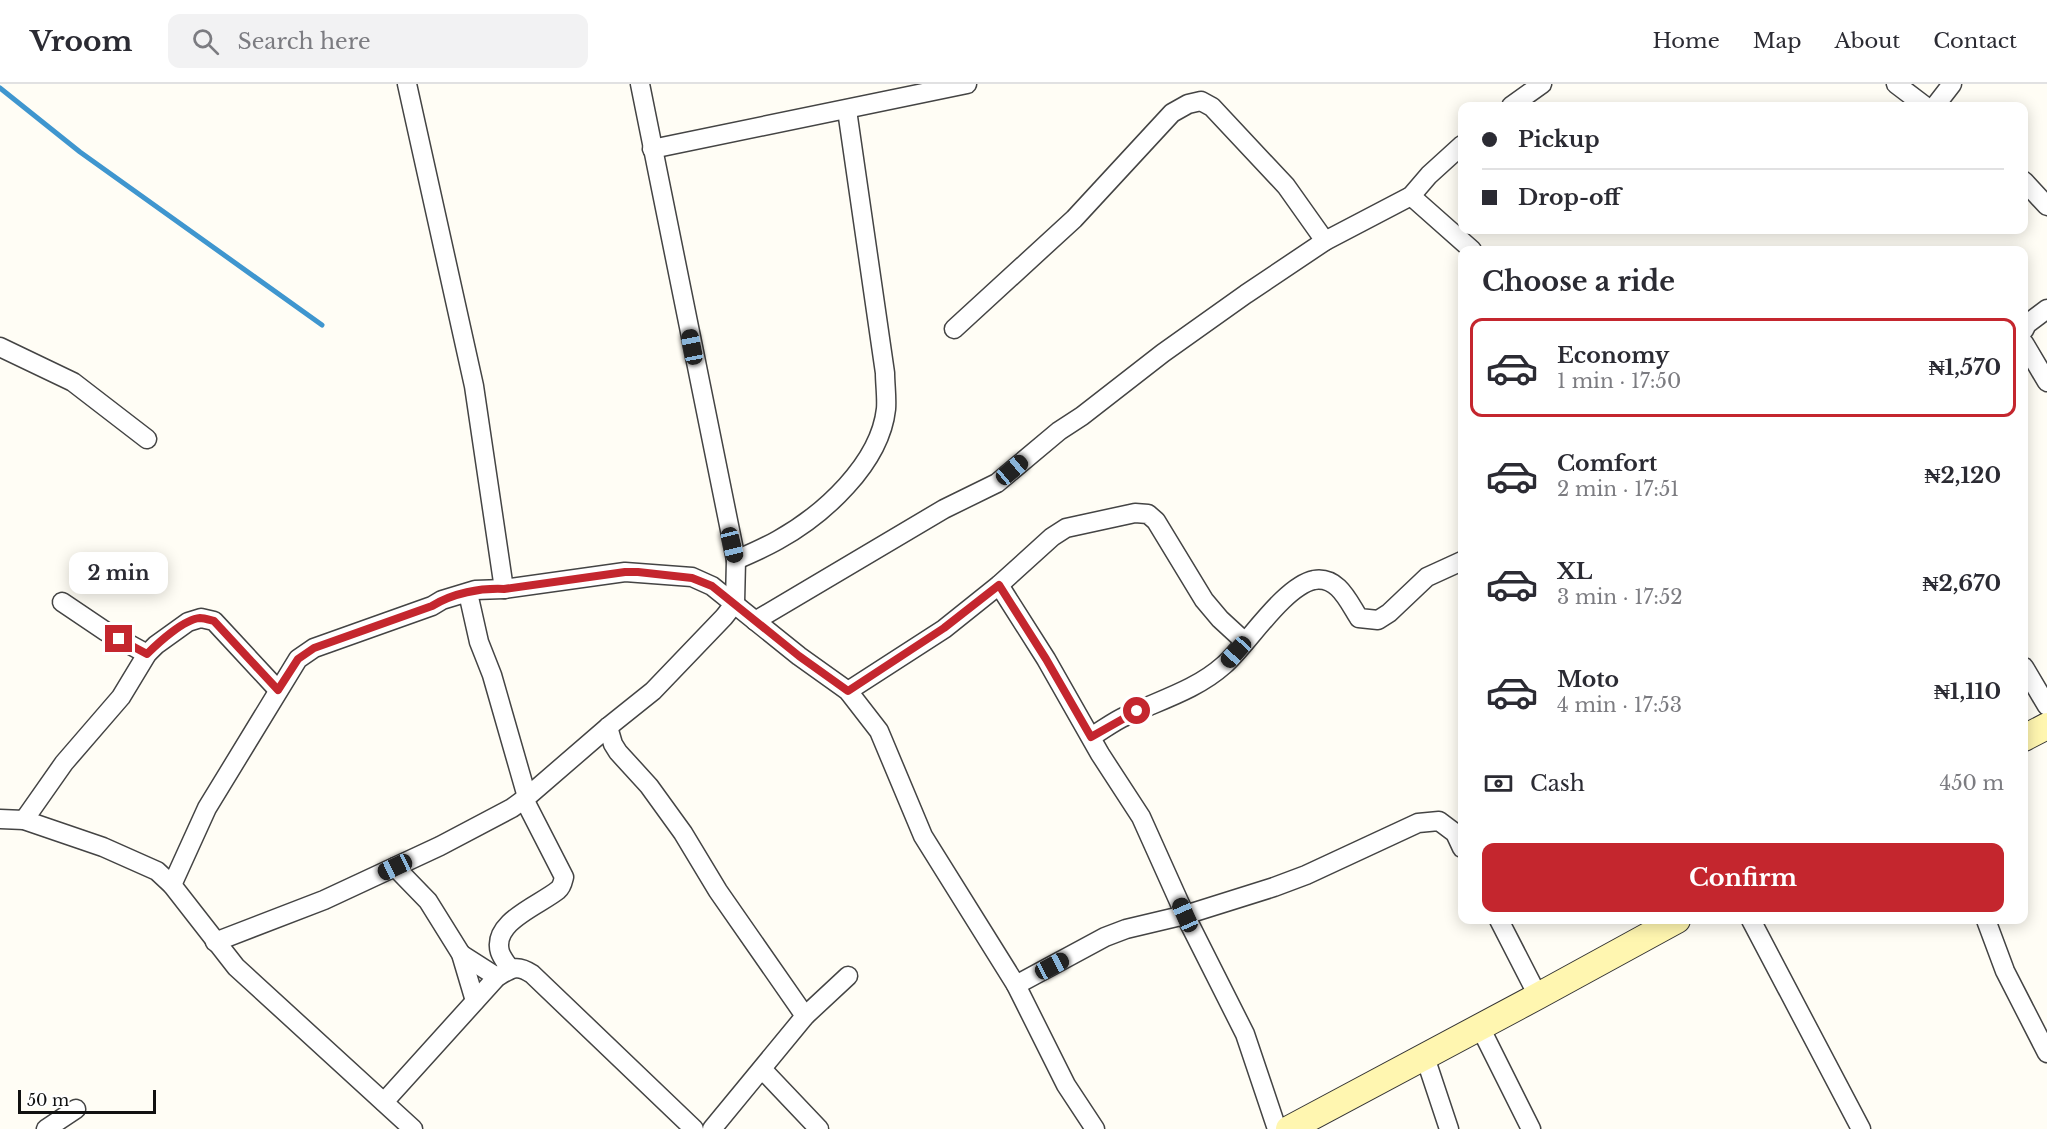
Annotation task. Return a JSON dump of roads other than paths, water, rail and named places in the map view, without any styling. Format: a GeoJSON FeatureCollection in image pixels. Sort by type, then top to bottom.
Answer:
{"type":"FeatureCollection","features":[{"type":"Feature","properties":{"kind":"main road"},"geometry":{"type":"LineString","coordinates":[[2028,736],[2047,726]]}},
{"type":"Feature","properties":{"kind":"main road"},"geometry":{"type":"LineString","coordinates":[[1288,1129],[1670,924]]}},
{"type":"Feature","properties":{"kind":"street"},"geometry":{"type":"LineString","coordinates":[[407,84],[474,386],[504,589]]}},
{"type":"Feature","properties":{"kind":"street"},"geometry":{"type":"LineString","coordinates":[[215,942],[324,900],[440,846],[512,808],[653,691],[706,637],[735,603],[736,560],[640,84]]}},
{"type":"Feature","properties":{"kind":"street"},"geometry":{"type":"LineString","coordinates":[[652,149],[967,84]]}},
{"type":"Feature","properties":{"kind":"street"},"geometry":{"type":"LineString","coordinates":[[1517,102],[1542,84]]}},
{"type":"Feature","properties":{"kind":"street"},"geometry":{"type":"LineString","coordinates":[[1896,84],[1920,102]]}},
{"type":"Feature","properties":{"kind":"street"},"geometry":{"type":"LineString","coordinates":[[1938,102],[1952,84]]}},
{"type":"Feature","properties":{"kind":"street"},"geometry":{"type":"LineString","coordinates":[[954,329],[1074,219],[1172,113],[1188,104],[1201,101],[1212,107],[1286,186],[1325,241]]}},
{"type":"Feature","properties":{"kind":"street"},"geometry":{"type":"LineString","coordinates":[[736,560],[778,540],[836,498],[862,467],[878,440],[886,410],[885,372],[847,110]]}},
{"type":"Feature","properties":{"kind":"street"},"geometry":{"type":"LineString","coordinates":[[755,621],[944,509],[997,483],[1059,431],[1246,294],[1325,241],[1411,196],[1429,175],[1458,149]]}},
{"type":"Feature","properties":{"kind":"street"},"geometry":{"type":"LineString","coordinates":[[2028,185],[2047,206]]}},
{"type":"Feature","properties":{"kind":"street"},"geometry":{"type":"LineString","coordinates":[[1411,196],[1467,246]]}},
{"type":"Feature","properties":{"kind":"street"},"geometry":{"type":"LineString","coordinates":[[2028,323],[2047,309]]}},
{"type":"Feature","properties":{"kind":"street"},"geometry":{"type":"LineString","coordinates":[[0,347],[74,381],[147,440]]}},
{"type":"Feature","properties":{"kind":"street"},"geometry":{"type":"LineString","coordinates":[[2028,350],[2047,382]]}},
{"type":"Feature","properties":{"kind":"street"},"geometry":{"type":"LineString","coordinates":[[848,691],[937,634],[999,585],[1052,537],[1066,528],[1135,513],[1148,514],[1156,521],[1204,600],[1220,619],[1245,642]]}},
{"type":"Feature","properties":{"kind":"street"},"geometry":{"type":"LineString","coordinates":[[1091,737],[1124,717],[1209,678],[1299,587],[1314,580],[1328,581],[1339,586],[1359,618],[1378,620],[1389,613],[1427,577],[1458,563]]}},
{"type":"Feature","properties":{"kind":"street"},"geometry":{"type":"LineString","coordinates":[[172,885],[202,816],[298,659],[314,648],[432,606],[442,600],[486,589],[504,589],[638,572],[692,578],[712,586],[799,656],[848,691],[879,731],[923,836],[1016,985],[1066,1085],[1095,1129]]}},
{"type":"Feature","properties":{"kind":"street"},"geometry":{"type":"LineString","coordinates":[[999,585],[1141,817],[1185,915],[1245,1034],[1276,1129]]}},
{"type":"Feature","properties":{"kind":"street"},"geometry":{"type":"LineString","coordinates":[[468,593],[478,642],[492,675],[526,798],[564,877],[560,888],[528,909],[503,930],[499,942],[504,973]]}},
{"type":"Feature","properties":{"kind":"street"},"geometry":{"type":"LineString","coordinates":[[62,602],[105,631],[147,654]]}},
{"type":"Feature","properties":{"kind":"street"},"geometry":{"type":"LineString","coordinates":[[24,820],[64,763],[120,698],[147,654],[188,622],[201,618],[214,621],[278,690]]}},
{"type":"Feature","properties":{"kind":"street"},"geometry":{"type":"LineString","coordinates":[[2028,674],[2047,706]]}},
{"type":"Feature","properties":{"kind":"street"},"geometry":{"type":"LineString","coordinates":[[608,727],[618,752],[649,786],[670,815],[718,891],[805,1016]]}},
{"type":"Feature","properties":{"kind":"street"},"geometry":{"type":"LineString","coordinates":[[0,819],[24,820],[103,847],[157,871],[172,885],[236,967],[413,1129]]}},
{"type":"Feature","properties":{"kind":"street"},"geometry":{"type":"LineString","coordinates":[[1016,985],[1105,937],[1126,929],[1185,915],[1296,879],[1418,823],[1439,821],[1455,833],[1458,839]]}},
{"type":"Feature","properties":{"kind":"street"},"geometry":{"type":"LineString","coordinates":[[395,867],[428,902],[461,954],[475,1001]]}},
{"type":"Feature","properties":{"kind":"street"},"geometry":{"type":"LineString","coordinates":[[1501,924],[1538,996]]}},
{"type":"Feature","properties":{"kind":"street"},"geometry":{"type":"LineString","coordinates":[[1753,924],[1861,1129]]}},
{"type":"Feature","properties":{"kind":"street"},"geometry":{"type":"LineString","coordinates":[[1987,924],[2005,971],[2047,1053]]}},
{"type":"Feature","properties":{"kind":"street"},"geometry":{"type":"LineString","coordinates":[[461,954],[504,973]]}},
{"type":"Feature","properties":{"kind":"street"},"geometry":{"type":"LineString","coordinates":[[384,1102],[475,1001],[504,973],[522,967],[694,1129]]}},
{"type":"Feature","properties":{"kind":"street"},"geometry":{"type":"LineString","coordinates":[[712,1129],[805,1016],[848,976]]}},
{"type":"Feature","properties":{"kind":"street"},"geometry":{"type":"LineString","coordinates":[[1480,1027],[1531,1129]]}},
{"type":"Feature","properties":{"kind":"street"},"geometry":{"type":"LineString","coordinates":[[1425,1056],[1449,1129]]}},
{"type":"Feature","properties":{"kind":"street"},"geometry":{"type":"LineString","coordinates":[[762,1069],[819,1129]]}},
{"type":"Feature","properties":{"kind":"street"},"geometry":{"type":"LineString","coordinates":[[46,1129],[76,1109]]}},
{"type":"Feature","properties":{"kind":"waterway"},"geometry":{"type":"LineString","coordinates":[[0,88],[80,152],[322,325]]}}]}
